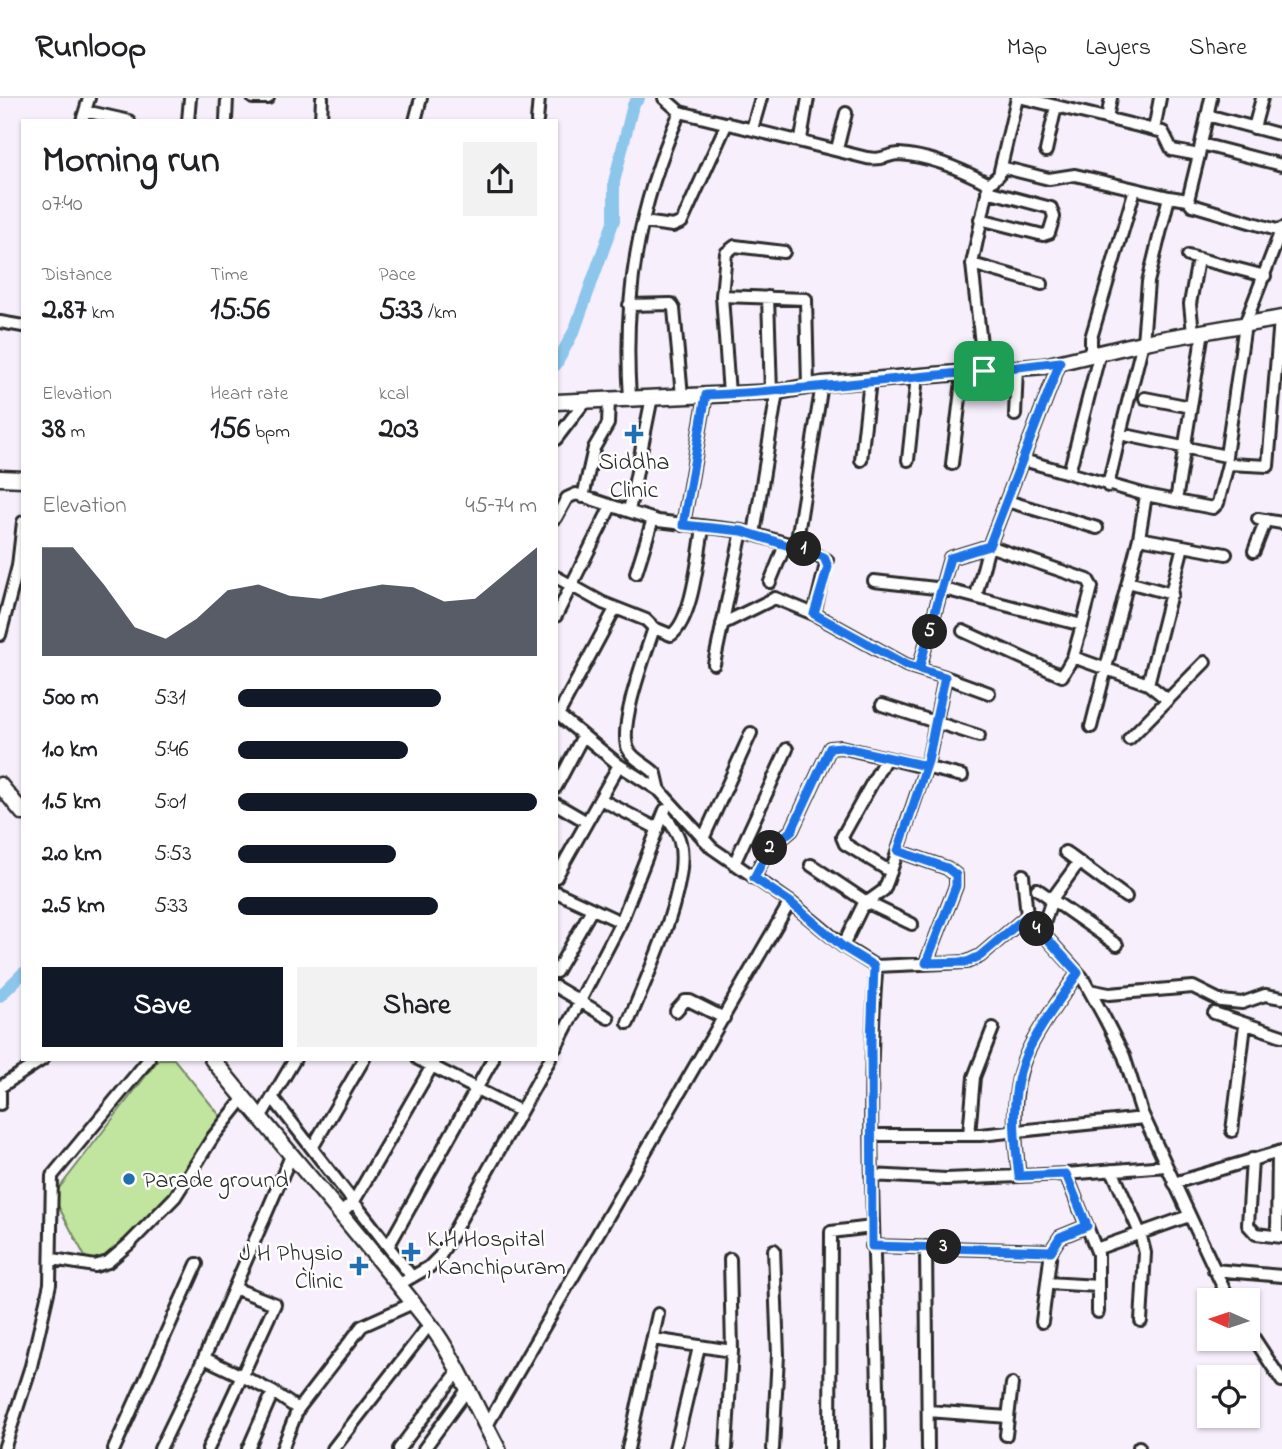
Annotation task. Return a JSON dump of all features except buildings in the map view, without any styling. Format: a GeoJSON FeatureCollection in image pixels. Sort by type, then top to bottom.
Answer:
{"type":"FeatureCollection","features":[{"type":"Feature","properties":{"kind":"main road"},"geometry":{"type":"LineString","coordinates":[[558,402],[774,392],[870,380],[1017,368],[1060,362],[1143,342],[1279,319]]}},
{"type":"Feature","properties":{"kind":"main road"},"geometry":{"type":"LineString","coordinates":[[0,478],[21,479]]}},
{"type":"Feature","properties":{"kind":"main road"},"geometry":{"type":"LineString","coordinates":[[0,785],[5,802],[21,812]]}},
{"type":"Feature","properties":{"kind":"main road"},"geometry":{"type":"LineString","coordinates":[[214,1061],[340,1214],[379,1256],[411,1304],[430,1324],[498,1449]]}},
{"type":"Feature","properties":{"kind":"street"},"geometry":{"type":"LineString","coordinates":[[89,98],[83,116],[111,119]]}},
{"type":"Feature","properties":{"kind":"street"},"geometry":{"type":"LineString","coordinates":[[188,119],[190,98]]}},
{"type":"Feature","properties":{"kind":"street"},"geometry":{"type":"LineString","coordinates":[[226,119],[227,98]]}},
{"type":"Feature","properties":{"kind":"street"},"geometry":{"type":"LineString","coordinates":[[253,98],[268,98]]}},
{"type":"Feature","properties":{"kind":"street"},"geometry":{"type":"LineString","coordinates":[[321,119],[322,98]]}},
{"type":"Feature","properties":{"kind":"street"},"geometry":{"type":"LineString","coordinates":[[416,119],[421,98]]}},
{"type":"Feature","properties":{"kind":"street"},"geometry":{"type":"LineString","coordinates":[[537,119],[539,98]]}},
{"type":"Feature","properties":{"kind":"street"},"geometry":{"type":"LineString","coordinates":[[664,98],[680,112],[882,160],[895,154],[942,163],[988,187],[1051,208],[1054,217],[1049,233],[1042,235],[980,219]]}},
{"type":"Feature","properties":{"kind":"street"},"geometry":{"type":"LineString","coordinates":[[752,129],[761,98]]}},
{"type":"Feature","properties":{"kind":"street"},"geometry":{"type":"LineString","coordinates":[[801,139],[808,98]]}},
{"type":"Feature","properties":{"kind":"street"},"geometry":{"type":"LineString","coordinates":[[984,371],[972,264],[988,187],[995,181],[1001,167],[1017,98]]}},
{"type":"Feature","properties":{"kind":"street"},"geometry":{"type":"LineString","coordinates":[[1023,98],[1060,104],[1167,135],[1172,149],[1200,149],[1282,165]]}},
{"type":"Feature","properties":{"kind":"street"},"geometry":{"type":"LineString","coordinates":[[1107,118],[1111,98]]}},
{"type":"Feature","properties":{"kind":"street"},"geometry":{"type":"LineString","coordinates":[[1154,131],[1160,98]]}},
{"type":"Feature","properties":{"kind":"street"},"geometry":{"type":"LineString","coordinates":[[1188,200],[1211,98]]}},
{"type":"Feature","properties":{"kind":"street"},"geometry":{"type":"LineString","coordinates":[[1254,128],[1262,98]]}},
{"type":"Feature","properties":{"kind":"street"},"geometry":{"type":"LineString","coordinates":[[1046,151],[1060,104]]}},
{"type":"Feature","properties":{"kind":"street"},"geometry":{"type":"LineString","coordinates":[[630,398],[629,305],[632,265],[654,173],[680,112]]}},
{"type":"Feature","properties":{"kind":"street"},"geometry":{"type":"LineString","coordinates":[[837,149],[846,113]]}},
{"type":"Feature","properties":{"kind":"street"},"geometry":{"type":"LineString","coordinates":[[1207,115],[1282,135]]}},
{"type":"Feature","properties":{"kind":"street"},"geometry":{"type":"LineString","coordinates":[[643,222],[673,226],[682,222],[727,123]]}},
{"type":"Feature","properties":{"kind":"street"},"geometry":{"type":"LineString","coordinates":[[1001,167],[1049,179],[1075,175],[1188,200],[1197,208],[1281,229],[1250,323],[1227,460],[1216,506],[1176,501],[1108,486],[1023,460]]}},
{"type":"Feature","properties":{"kind":"street"},"geometry":{"type":"LineString","coordinates":[[1069,473],[1096,354],[1091,338],[1135,189]]}},
{"type":"Feature","properties":{"kind":"street"},"geometry":{"type":"LineString","coordinates":[[1108,486],[1143,342],[1148,282],[1169,197]]}},
{"type":"Feature","properties":{"kind":"street"},"geometry":{"type":"LineString","coordinates":[[729,394],[722,296],[723,263],[730,248],[784,252]]}},
{"type":"Feature","properties":{"kind":"street"},"geometry":{"type":"LineString","coordinates":[[1176,501],[1191,407],[1198,332],[1190,304],[1193,257],[1265,276]]}},
{"type":"Feature","properties":{"kind":"street"},"geometry":{"type":"LineString","coordinates":[[972,264],[1042,284]]}},
{"type":"Feature","properties":{"kind":"street"},"geometry":{"type":"LineString","coordinates":[[722,296],[803,297],[809,303],[815,386],[791,545],[770,582]]}},
{"type":"Feature","properties":{"kind":"street"},"geometry":{"type":"LineString","coordinates":[[714,664],[722,624],[748,533],[774,392],[768,297]]}},
{"type":"Feature","properties":{"kind":"street"},"geometry":{"type":"LineString","coordinates":[[629,305],[671,304],[674,309],[682,396]]}},
{"type":"Feature","properties":{"kind":"street"},"geometry":{"type":"LineString","coordinates":[[1264,466],[1279,319]]}},
{"type":"Feature","properties":{"kind":"street"},"geometry":{"type":"LineString","coordinates":[[0,321],[21,326]]}},
{"type":"Feature","properties":{"kind":"street"},"geometry":{"type":"LineString","coordinates":[[976,596],[989,546],[1060,362]]}},
{"type":"Feature","properties":{"kind":"street"},"geometry":{"type":"LineString","coordinates":[[1016,415],[1017,368]]}},
{"type":"Feature","properties":{"kind":"street"},"geometry":{"type":"LineString","coordinates":[[952,464],[963,373]]}},
{"type":"Feature","properties":{"kind":"street"},"geometry":{"type":"LineString","coordinates":[[908,460],[917,376]]}},
{"type":"Feature","properties":{"kind":"street"},"geometry":{"type":"LineString","coordinates":[[861,460],[870,380]]}},
{"type":"Feature","properties":{"kind":"street"},"geometry":{"type":"LineString","coordinates":[[683,525],[706,395]]}},
{"type":"Feature","properties":{"kind":"street"},"geometry":{"type":"LineString","coordinates":[[629,511],[652,397]]}},
{"type":"Feature","properties":{"kind":"street"},"geometry":{"type":"LineString","coordinates":[[1145,398],[1191,407]]}},
{"type":"Feature","properties":{"kind":"street"},"geometry":{"type":"LineString","coordinates":[[583,496],[594,449],[608,424],[609,399]]}},
{"type":"Feature","properties":{"kind":"street"},"geometry":{"type":"LineString","coordinates":[[558,436],[586,400]]}},
{"type":"Feature","properties":{"kind":"street"},"geometry":{"type":"LineString","coordinates":[[1121,433],[1243,464],[1282,467]]}},
{"type":"Feature","properties":{"kind":"street"},"geometry":{"type":"LineString","coordinates":[[558,515],[571,495],[583,496],[653,519],[703,529],[748,533],[791,545],[827,560],[814,614]]}},
{"type":"Feature","properties":{"kind":"street"},"geometry":{"type":"LineString","coordinates":[[1091,727],[1139,538],[1146,495]]}},
{"type":"Feature","properties":{"kind":"street"},"geometry":{"type":"LineString","coordinates":[[1007,501],[1097,528]]}},
{"type":"Feature","properties":{"kind":"street"},"geometry":{"type":"LineString","coordinates":[[558,612],[611,506]]}},
{"type":"Feature","properties":{"kind":"street"},"geometry":{"type":"LineString","coordinates":[[636,573],[653,519]]}},
{"type":"Feature","properties":{"kind":"street"},"geometry":{"type":"LineString","coordinates":[[1254,551],[1262,519],[1282,523]]}},
{"type":"Feature","properties":{"kind":"street"},"geometry":{"type":"LineString","coordinates":[[558,579],[615,609],[646,620],[654,628],[671,635],[678,627],[690,601],[703,529]]}},
{"type":"Feature","properties":{"kind":"street"},"geometry":{"type":"LineString","coordinates":[[1139,538],[1226,554]]}},
{"type":"Feature","properties":{"kind":"street"},"geometry":{"type":"LineString","coordinates":[[0,635],[18,566],[21,540]]}},
{"type":"Feature","properties":{"kind":"street"},"geometry":{"type":"LineString","coordinates":[[919,669],[950,558],[989,546],[1088,580],[1092,587],[1073,657],[1062,676],[962,631]]}},
{"type":"Feature","properties":{"kind":"street"},"geometry":{"type":"LineString","coordinates":[[1148,684],[1183,546]]}},
{"type":"Feature","properties":{"kind":"street"},"geometry":{"type":"LineString","coordinates":[[874,581],[943,589],[1082,625]]}},
{"type":"Feature","properties":{"kind":"street"},"geometry":{"type":"LineString","coordinates":[[1128,582],[1172,594]]}},
{"type":"Feature","properties":{"kind":"street"},"geometry":{"type":"LineString","coordinates":[[722,624],[775,598],[814,614],[919,669],[989,693]]}},
{"type":"Feature","properties":{"kind":"street"},"geometry":{"type":"LineString","coordinates":[[558,712],[615,609]]}},
{"type":"Feature","properties":{"kind":"street"},"geometry":{"type":"LineString","coordinates":[[654,628],[634,684],[627,743],[632,755],[656,774],[660,791]]}},
{"type":"Feature","properties":{"kind":"street"},"geometry":{"type":"LineString","coordinates":[[1073,657],[1148,684],[1168,700]]}},
{"type":"Feature","properties":{"kind":"street"},"geometry":{"type":"LineString","coordinates":[[1129,738],[1205,662]]}},
{"type":"Feature","properties":{"kind":"street"},"geometry":{"type":"LineString","coordinates":[[843,947],[867,902],[884,890],[891,872],[926,766],[945,677]]}},
{"type":"Feature","properties":{"kind":"street"},"geometry":{"type":"LineString","coordinates":[[882,705],[979,736]]}},
{"type":"Feature","properties":{"kind":"street"},"geometry":{"type":"LineString","coordinates":[[558,715],[619,765],[660,791],[703,839],[734,864],[790,902],[843,947],[874,966],[967,962],[980,956],[1027,916]]}},
{"type":"Feature","properties":{"kind":"street"},"geometry":{"type":"LineString","coordinates":[[703,839],[751,733]]}},
{"type":"Feature","properties":{"kind":"street"},"geometry":{"type":"LineString","coordinates":[[558,783],[583,736]]}},
{"type":"Feature","properties":{"kind":"street"},"geometry":{"type":"LineString","coordinates":[[754,878],[768,851],[792,830],[830,748],[841,747],[962,776]]}},
{"type":"Feature","properties":{"kind":"street"},"geometry":{"type":"LineString","coordinates":[[734,864],[788,749]]}},
{"type":"Feature","properties":{"kind":"street"},"geometry":{"type":"LineString","coordinates":[[886,758],[842,837],[845,844],[891,872]]}},
{"type":"Feature","properties":{"kind":"street"},"geometry":{"type":"LineString","coordinates":[[558,873],[619,765]]}},
{"type":"Feature","properties":{"kind":"street"},"geometry":{"type":"LineString","coordinates":[[600,799],[658,829]]}},
{"type":"Feature","properties":{"kind":"street"},"geometry":{"type":"LineString","coordinates":[[558,1044],[581,1004],[621,922],[668,801]]}},
{"type":"Feature","properties":{"kind":"street"},"geometry":{"type":"LineString","coordinates":[[558,805],[587,822]]}},
{"type":"Feature","properties":{"kind":"street"},"geometry":{"type":"LineString","coordinates":[[628,1023],[656,954],[680,877],[681,845],[664,814]]}},
{"type":"Feature","properties":{"kind":"street"},"geometry":{"type":"LineString","coordinates":[[898,851],[947,868],[956,875],[956,886],[926,963]]}},
{"type":"Feature","properties":{"kind":"street"},"geometry":{"type":"LineString","coordinates":[[1065,852],[1126,897]]}},
{"type":"Feature","properties":{"kind":"street"},"geometry":{"type":"LineString","coordinates":[[1041,933],[1052,899],[1079,862]]}},
{"type":"Feature","properties":{"kind":"street"},"geometry":{"type":"LineString","coordinates":[[811,865],[867,902],[912,924]]}},
{"type":"Feature","properties":{"kind":"street"},"geometry":{"type":"LineString","coordinates":[[1023,874],[1027,916],[1078,973],[1124,1056],[1144,1118],[1223,1288]]}},
{"type":"Feature","properties":{"kind":"street"},"geometry":{"type":"LineString","coordinates":[[1037,889],[1117,945]]}},
{"type":"Feature","properties":{"kind":"street"},"geometry":{"type":"LineString","coordinates":[[558,893],[621,922]]}},
{"type":"Feature","properties":{"kind":"street"},"geometry":{"type":"LineString","coordinates":[[486,1427],[790,902]]}},
{"type":"Feature","properties":{"kind":"street"},"geometry":{"type":"LineString","coordinates":[[558,968],[592,909]]}},
{"type":"Feature","properties":{"kind":"street"},"geometry":{"type":"LineString","coordinates":[[874,966],[871,1135],[878,1449]]}},
{"type":"Feature","properties":{"kind":"street"},"geometry":{"type":"LineString","coordinates":[[1019,1176],[1014,1132],[1018,1080],[1027,1053],[1078,973]]}},
{"type":"Feature","properties":{"kind":"street"},"geometry":{"type":"LineString","coordinates":[[1089,990],[1109,994],[1193,987],[1221,1001],[1242,1003],[1265,995],[1282,998]]}},
{"type":"Feature","properties":{"kind":"street"},"geometry":{"type":"LineString","coordinates":[[558,988],[608,1018]]}},
{"type":"Feature","properties":{"kind":"street"},"geometry":{"type":"LineString","coordinates":[[676,1011],[679,1005],[690,1000],[724,1018]]}},
{"type":"Feature","properties":{"kind":"street"},"geometry":{"type":"LineString","coordinates":[[1214,1013],[1282,1036]]}},
{"type":"Feature","properties":{"kind":"street"},"geometry":{"type":"LineString","coordinates":[[1232,1131],[1245,1025]]}},
{"type":"Feature","properties":{"kind":"street"},"geometry":{"type":"LineString","coordinates":[[970,1135],[974,1077],[993,1028]]}},
{"type":"Feature","properties":{"kind":"street"},"geometry":{"type":"LineString","coordinates":[[0,1104],[0,1087],[40,1061]]}},
{"type":"Feature","properties":{"kind":"street"},"geometry":{"type":"LineString","coordinates":[[4,1449],[30,1366],[50,1284],[53,1259],[52,1176],[147,1061]]}},
{"type":"Feature","properties":{"kind":"street"},"geometry":{"type":"LineString","coordinates":[[260,1118],[294,1061]]}},
{"type":"Feature","properties":{"kind":"street"},"geometry":{"type":"LineString","coordinates":[[312,1147],[363,1061]]}},
{"type":"Feature","properties":{"kind":"street"},"geometry":{"type":"LineString","coordinates":[[388,1245],[492,1061]]}},
{"type":"Feature","properties":{"kind":"street"},"geometry":{"type":"LineString","coordinates":[[398,1285],[429,1267],[450,1241],[549,1061]]}},
{"type":"Feature","properties":{"kind":"street"},"geometry":{"type":"LineString","coordinates":[[340,1214],[354,1201],[434,1063],[520,1111]]}},
{"type":"Feature","properties":{"kind":"street"},"geometry":{"type":"LineString","coordinates":[[272,1097],[412,1277]]}},
{"type":"Feature","properties":{"kind":"street"},"geometry":{"type":"LineString","coordinates":[[53,1259],[95,1266],[108,1262],[175,1197],[213,1137],[244,1098]]}},
{"type":"Feature","properties":{"kind":"street"},"geometry":{"type":"LineString","coordinates":[[871,1135],[970,1135],[1144,1118]]}},
{"type":"Feature","properties":{"kind":"street"},"geometry":{"type":"LineString","coordinates":[[1174,1182],[1252,1159],[1280,1152],[1279,1236],[1256,1234],[1248,1225],[1252,1159]]}},
{"type":"Feature","properties":{"kind":"street"},"geometry":{"type":"LineString","coordinates":[[160,1449],[204,1358],[291,1156]]}},
{"type":"Feature","properties":{"kind":"street"},"geometry":{"type":"LineString","coordinates":[[872,1175],[949,1179],[1166,1166]]}},
{"type":"Feature","properties":{"kind":"street"},"geometry":{"type":"LineString","coordinates":[[1112,1170],[1140,1233],[1146,1263],[1142,1321]]}},
{"type":"Feature","properties":{"kind":"street"},"geometry":{"type":"LineString","coordinates":[[1066,1174],[1096,1249],[1097,1312]]}},
{"type":"Feature","properties":{"kind":"street"},"geometry":{"type":"LineString","coordinates":[[1096,1249],[1189,1216]]}},
{"type":"Feature","properties":{"kind":"street"},"geometry":{"type":"LineString","coordinates":[[1042,1322],[1051,1251],[1060,1237],[1087,1226]]}},
{"type":"Feature","properties":{"kind":"street"},"geometry":{"type":"LineString","coordinates":[[830,1449],[831,1232],[872,1227]]}},
{"type":"Feature","properties":{"kind":"street"},"geometry":{"type":"LineString","coordinates":[[872,1246],[1051,1251]]}},
{"type":"Feature","properties":{"kind":"street"},"geometry":{"type":"LineString","coordinates":[[926,1247],[928,1449]]}},
{"type":"Feature","properties":{"kind":"street"},"geometry":{"type":"LineString","coordinates":[[774,1250],[778,1355],[774,1449]]}},
{"type":"Feature","properties":{"kind":"street"},"geometry":{"type":"LineString","coordinates":[[726,1449],[732,1351],[730,1259]]}},
{"type":"Feature","properties":{"kind":"street"},"geometry":{"type":"LineString","coordinates":[[114,1449],[197,1264]]}},
{"type":"Feature","properties":{"kind":"street"},"geometry":{"type":"LineString","coordinates":[[1214,1270],[1282,1276]]}},
{"type":"Feature","properties":{"kind":"street"},"geometry":{"type":"LineString","coordinates":[[1047,1283],[1098,1286]]}},
{"type":"Feature","properties":{"kind":"street"},"geometry":{"type":"LineString","coordinates":[[208,1449],[275,1304],[234,1288]]}},
{"type":"Feature","properties":{"kind":"street"},"geometry":{"type":"LineString","coordinates":[[282,1449],[298,1409],[362,1325],[411,1304]]}},
{"type":"Feature","properties":{"kind":"street"},"geometry":{"type":"LineString","coordinates":[[628,1449],[658,1314]]}},
{"type":"Feature","properties":{"kind":"street"},"geometry":{"type":"LineString","coordinates":[[333,1449],[430,1324]]}},
{"type":"Feature","properties":{"kind":"street"},"geometry":{"type":"LineString","coordinates":[[653,1339],[732,1351]]}},
{"type":"Feature","properties":{"kind":"street"},"geometry":{"type":"LineString","coordinates":[[674,1449],[699,1347]]}},
{"type":"Feature","properties":{"kind":"street"},"geometry":{"type":"LineString","coordinates":[[1260,1347],[1282,1381]]}},
{"type":"Feature","properties":{"kind":"street"},"geometry":{"type":"LineString","coordinates":[[204,1358],[273,1392],[298,1409]]}},
{"type":"Feature","properties":{"kind":"street"},"geometry":{"type":"LineString","coordinates":[[399,1449],[457,1373]]}},
{"type":"Feature","properties":{"kind":"street"},"geometry":{"type":"LineString","coordinates":[[1006,1435],[1012,1384]]}},
{"type":"Feature","properties":{"kind":"street"},"geometry":{"type":"LineString","coordinates":[[424,1449],[467,1390]]}},
{"type":"Feature","properties":{"kind":"street"},"geometry":{"type":"LineString","coordinates":[[248,1449],[273,1392]]}},
{"type":"Feature","properties":{"kind":"street"},"geometry":{"type":"LineString","coordinates":[[928,1411],[1007,1417]]}},
{"type":"Feature","properties":{"kind":"green space","name":"Parade ground"},"geometry":{"type":"Polygon","coordinates":[[[157,1061],[176,1061],[222,1118],[205,1163],[175,1204],[93,1272],[53,1196],[157,1061]]]}},
{"type":"Feature","properties":{"kind":"waterway"},"geometry":{"type":"LineString","coordinates":[[558,361],[575,329],[614,220],[614,182],[633,105],[639,98]]}},
{"type":"Feature","properties":{"kind":"waterway"},"geometry":{"type":"LineString","coordinates":[[0,996],[21,975]]}},
{"type":"Feature","properties":{"kind":"place","name":"Siddha Clinic"},"geometry":{"type":"Point","coordinates":[634,434]}},
{"type":"Feature","properties":{"kind":"place","name":"Parade ground"},"geometry":{"type":"Point","coordinates":[129,1179]}},
{"type":"Feature","properties":{"kind":"place","name":"K.H Hospital , Kanchipuram"},"geometry":{"type":"Point","coordinates":[411,1252]}},
{"type":"Feature","properties":{"kind":"place","name":"J H Physio Clinic"},"geometry":{"type":"Point","coordinates":[359,1266]}},
{"type":"Feature","properties":{"kind":"route"},"geometry":{"type":"LineString","coordinates":[[984,371],[822,384],[777,392],[706,395],[683,525],[742,531],[824,557],[828,567],[814,614],[906,665],[945,677],[934,722],[926,766],[841,747],[830,748],[792,830],[786,838],[771,847],[754,878],[790,902],[843,947],[874,966],[876,972],[871,1042],[872,1246],[1051,1251],[1054,1242],[1060,1237],[1087,1226],[1066,1174],[1019,1176],[1014,1132],[1018,1080],[1027,1053],[1037,1035],[1078,973],[1027,916],[1019,920],[980,956],[967,962],[926,963],[956,886],[956,875],[947,868],[898,851],[928,761],[945,677],[919,669],[943,589],[948,563],[950,558],[989,546],[1060,362],[984,371]]}}]}
